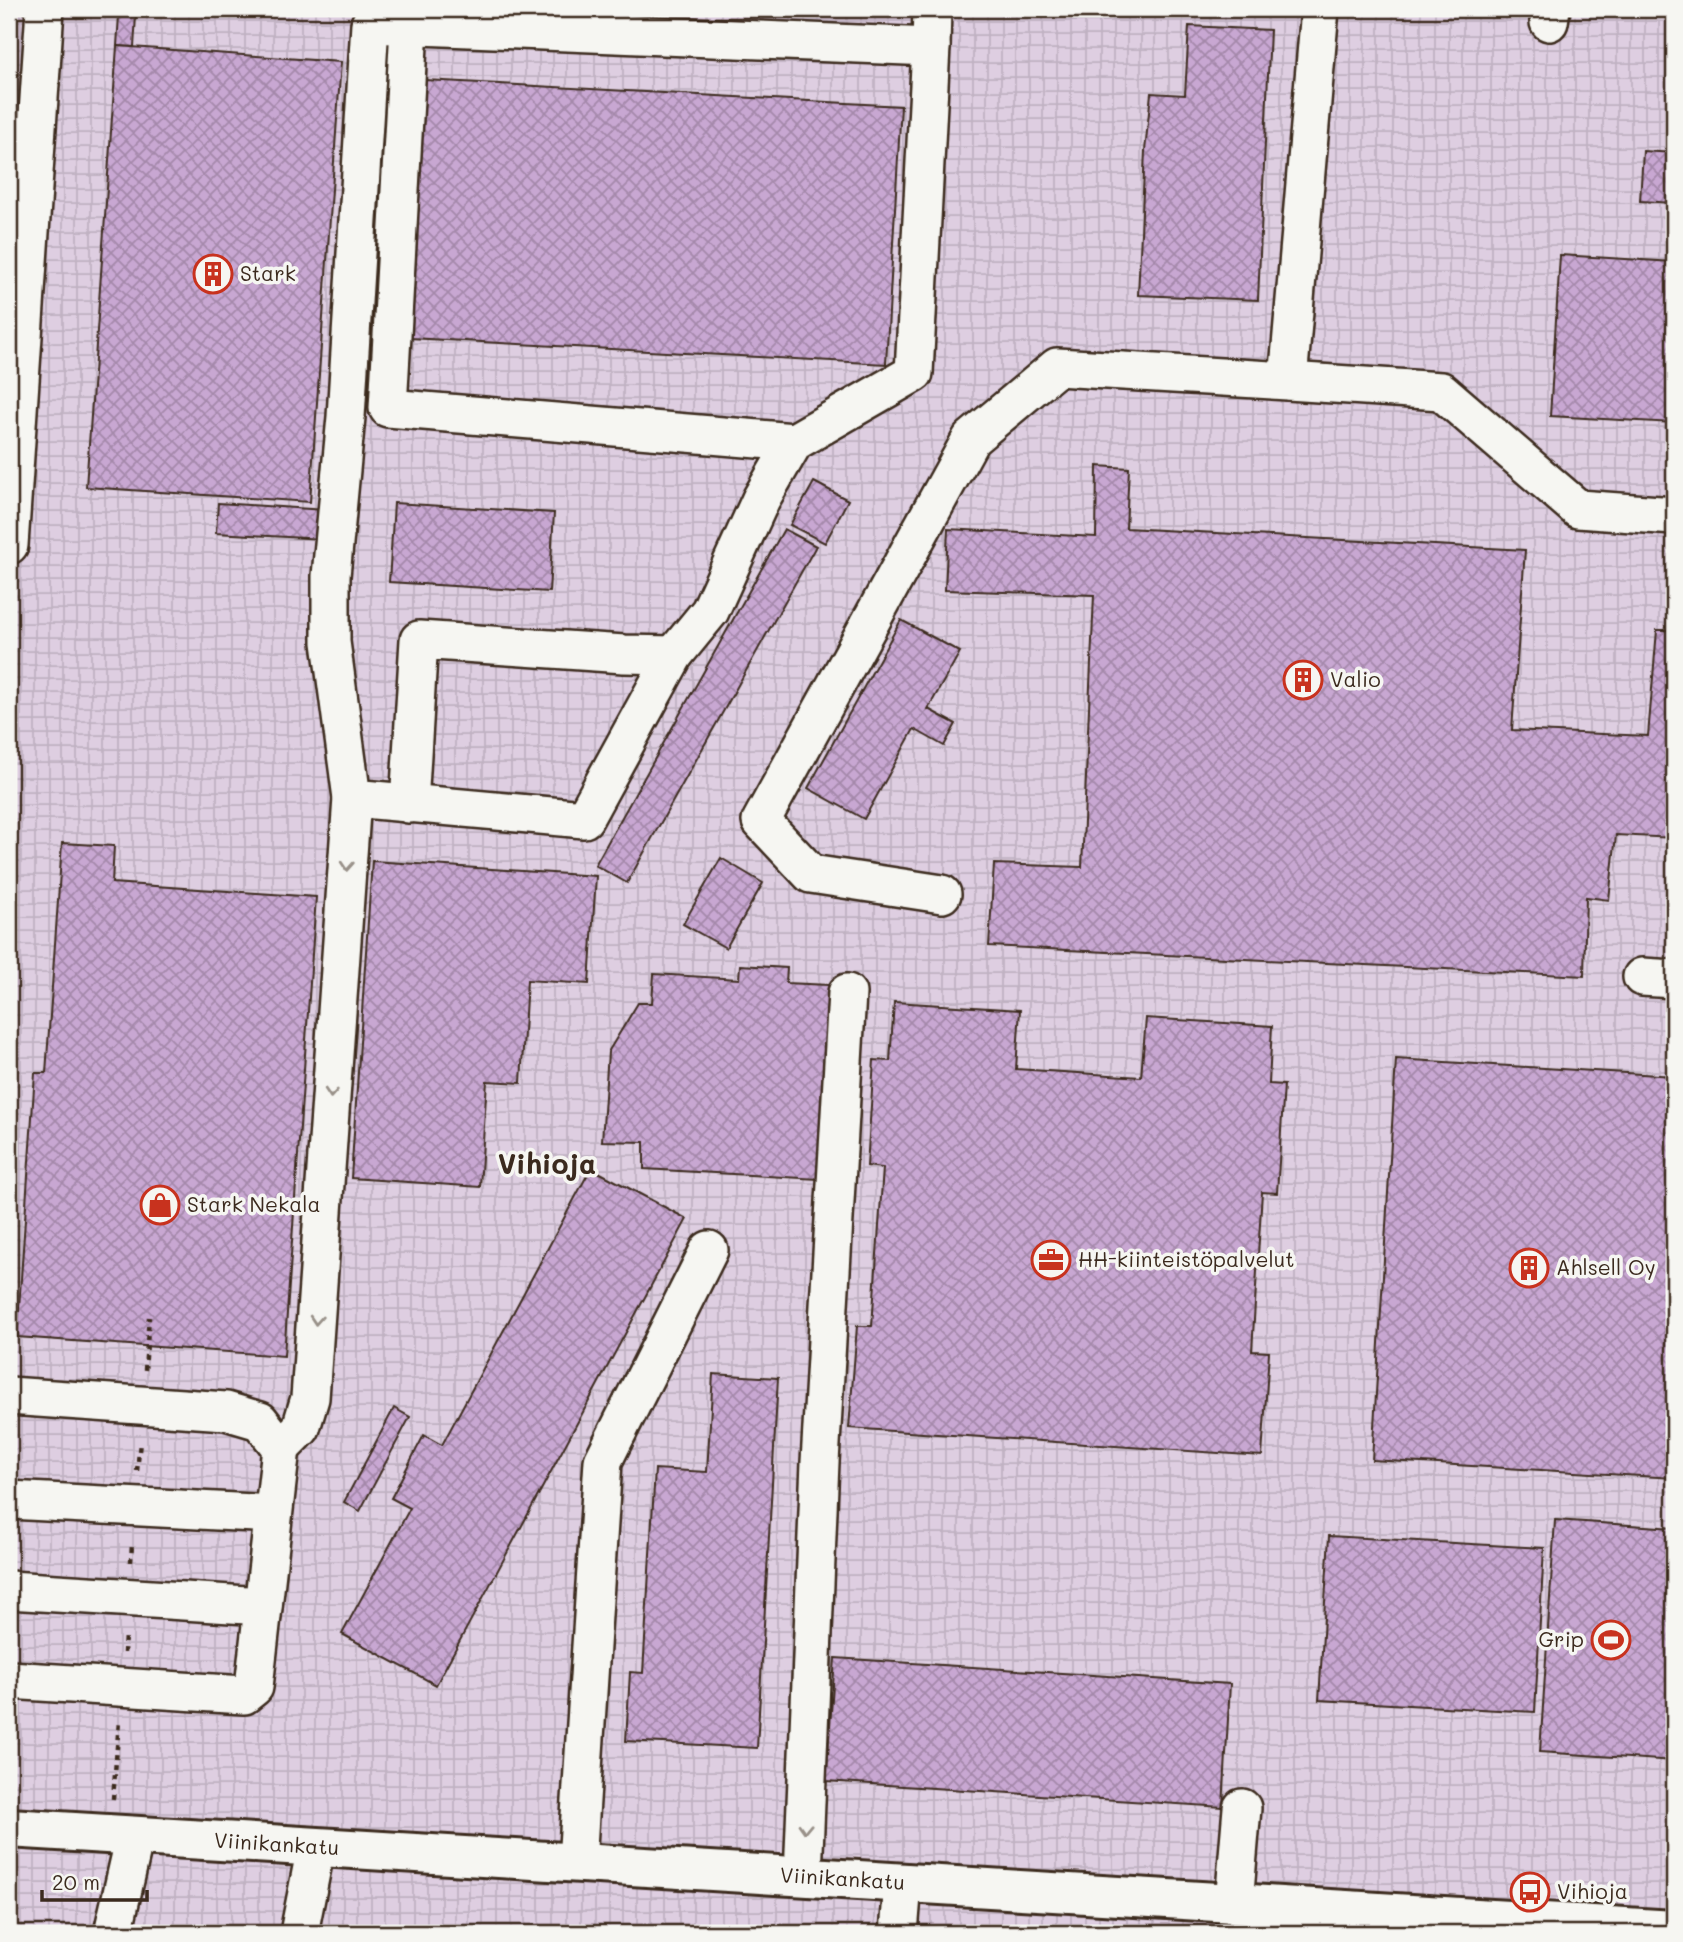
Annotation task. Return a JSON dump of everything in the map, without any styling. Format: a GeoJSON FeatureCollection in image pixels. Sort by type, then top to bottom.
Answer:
{"type":"FeatureCollection","features":[{"type":"Feature","properties":{"kind":"main road","name":"Viinikankatu"},"geometry":{"type":"LineString","coordinates":[[9,1828],[1674,1930]]}},
{"type":"Feature","properties":{"kind":"street"},"geometry":{"type":"LineString","coordinates":[[9,545],[45,9]]}},
{"type":"Feature","properties":{"kind":"street"},"geometry":{"type":"LineString","coordinates":[[352,798],[584,819],[674,655],[710,611],[761,499],[794,442],[914,373],[932,9]]}},
{"type":"Feature","properties":{"kind":"street"},"geometry":{"type":"LineString","coordinates":[[1288,381],[1320,9]]}},
{"type":"Feature","properties":{"kind":"street"},"geometry":{"type":"LineString","coordinates":[[9,1680],[244,1695],[254,1687],[281,1448],[301,1428],[310,1398],[352,798],[331,642],[331,576],[346,417],[370,24],[409,17],[931,47]]}},
{"type":"Feature","properties":{"kind":"street"},"geometry":{"type":"LineString","coordinates":[[409,17],[388,408],[794,442]]}},
{"type":"Feature","properties":{"kind":"street"},"geometry":{"type":"LineString","coordinates":[[942,894],[811,874],[761,821],[971,439],[1057,367],[1441,391],[1578,509],[1674,516]]}},
{"type":"Feature","properties":{"kind":"street"},"geometry":{"type":"LineString","coordinates":[[410,804],[419,640],[674,655]]}},
{"type":"Feature","properties":{"kind":"street"},"geometry":{"type":"LineString","coordinates":[[803,1876],[820,1462],[848,993]]}},
{"type":"Feature","properties":{"kind":"street"},"geometry":{"type":"LineString","coordinates":[[577,1862],[603,1461],[709,1250]]}},
{"type":"Feature","properties":{"kind":"street"},"geometry":{"type":"LineString","coordinates":[[9,1396],[226,1411],[260,1421],[281,1448]]}},
{"type":"Feature","properties":{"kind":"street"},"geometry":{"type":"LineString","coordinates":[[9,1500],[273,1514]]}},
{"type":"Feature","properties":{"kind":"street"},"geometry":{"type":"LineString","coordinates":[[9,1590],[264,1606]]}},
{"type":"Feature","properties":{"kind":"street"},"geometry":{"type":"LineString","coordinates":[[1234,1903],[1242,1808]]}},
{"type":"Feature","properties":{"kind":"street"},"geometry":{"type":"LineString","coordinates":[[113,1933],[135,1836]]}},
{"type":"Feature","properties":{"kind":"street"},"geometry":{"type":"LineString","coordinates":[[299,1933],[316,1847]]}},
{"type":"Feature","properties":{"kind":"street"},"geometry":{"type":"LineString","coordinates":[[899,1933],[903,1883]]}},
{"type":"Feature","properties":{"kind":"shaded area"},"geometry":{"type":"Polygon","coordinates":[[[9,9],[1444,9],[1674,21],[1674,1933],[9,1933],[9,9]]]}},
{"type":"Feature","properties":{"kind":"building"},"geometry":{"type":"Polygon","coordinates":[[[119,15],[136,16],[134,47],[117,46],[119,15]]]}},
{"type":"Feature","properties":{"kind":"building"},"geometry":{"type":"Polygon","coordinates":[[[1189,26],[1270,30],[1258,300],[1138,295],[1145,151],[1151,93],[1185,95],[1189,26]]]}},
{"type":"Feature","properties":{"kind":"building","name":"Stark"},"geometry":{"type":"Polygon","coordinates":[[[117,46],[341,62],[310,502],[86,487],[117,46]]]}},
{"type":"Feature","properties":{"kind":"building"},"geometry":{"type":"Polygon","coordinates":[[[425,80],[901,106],[886,364],[410,338],[425,80]]]}},
{"type":"Feature","properties":{"kind":"building"},"geometry":{"type":"Polygon","coordinates":[[[1643,151],[1674,153],[1674,203],[1640,201],[1643,151]]]}},
{"type":"Feature","properties":{"kind":"building"},"geometry":{"type":"Polygon","coordinates":[[[1560,255],[1674,262],[1674,423],[1550,416],[1560,255]]]}},
{"type":"Feature","properties":{"kind":"building","name":"Valio"},"geometry":{"type":"Polygon","coordinates":[[[1097,466],[1129,468],[1126,528],[1525,550],[1512,730],[1648,736],[1657,630],[1674,630],[1674,838],[1616,835],[1609,900],[1586,897],[1584,976],[989,946],[994,864],[1082,867],[1094,595],[945,590],[948,529],[1096,537],[1097,466]]]}},
{"type":"Feature","properties":{"kind":"building"},"geometry":{"type":"Polygon","coordinates":[[[814,482],[848,500],[825,543],[790,525],[814,482]]]}},
{"type":"Feature","properties":{"kind":"building"},"geometry":{"type":"Polygon","coordinates":[[[218,503],[325,510],[323,539],[216,533],[218,503]]]}},
{"type":"Feature","properties":{"kind":"building"},"geometry":{"type":"Polygon","coordinates":[[[394,503],[554,513],[549,592],[389,582],[394,503]]]}},
{"type":"Feature","properties":{"kind":"building"},"geometry":{"type":"Polygon","coordinates":[[[784,529],[816,546],[627,883],[595,865],[784,529]]]}},
{"type":"Feature","properties":{"kind":"building"},"geometry":{"type":"Polygon","coordinates":[[[901,620],[960,652],[928,709],[956,724],[944,746],[914,729],[864,819],[808,788],[901,620]]]}},
{"type":"Feature","properties":{"kind":"building","name":"Stark Nekala"},"geometry":{"type":"Polygon","coordinates":[[[62,843],[114,846],[112,883],[316,897],[284,1356],[17,1337],[35,1073],[46,1073],[62,843]]]}},
{"type":"Feature","properties":{"kind":"building"},"geometry":{"type":"Polygon","coordinates":[[[721,858],[763,883],[726,948],[683,924],[721,858]]]}},
{"type":"Feature","properties":{"kind":"building"},"geometry":{"type":"Polygon","coordinates":[[[372,861],[596,876],[589,984],[527,980],[521,1083],[487,1081],[480,1187],[351,1178],[372,861]]]}},
{"type":"Feature","properties":{"kind":"building"},"geometry":{"type":"Polygon","coordinates":[[[740,965],[787,968],[786,983],[829,985],[818,1179],[644,1169],[644,1142],[602,1141],[608,1052],[638,1003],[652,1003],[654,974],[739,979],[740,965]]]}},
{"type":"Feature","properties":{"kind":"building"},"geometry":{"type":"Polygon","coordinates":[[[894,1002],[1020,1010],[1016,1069],[1141,1077],[1146,1018],[1272,1026],[1269,1084],[1284,1085],[1277,1193],[1262,1192],[1252,1351],[1269,1352],[1262,1456],[849,1428],[857,1326],[872,1326],[883,1168],[867,1166],[874,1060],[890,1061],[894,1002]]]}},
{"type":"Feature","properties":{"kind":"building","name":"Ahlsell Oy"},"geometry":{"type":"Polygon","coordinates":[[[1396,1059],[1674,1076],[1674,1478],[1372,1460],[1396,1059]]]}},
{"type":"Feature","properties":{"kind":"building"},"geometry":{"type":"Polygon","coordinates":[[[591,1168],[687,1219],[436,1685],[342,1634],[410,1508],[391,1498],[424,1435],[442,1445],[591,1168]]]}},
{"type":"Feature","properties":{"kind":"building"},"geometry":{"type":"Polygon","coordinates":[[[713,1374],[778,1378],[757,1748],[626,1741],[630,1672],[643,1673],[655,1469],[707,1472],[713,1374]]]}},
{"type":"Feature","properties":{"kind":"building"},"geometry":{"type":"Polygon","coordinates":[[[394,1408],[410,1417],[360,1511],[344,1502],[394,1408]]]}},
{"type":"Feature","properties":{"kind":"building","name":"Grip"},"geometry":{"type":"Polygon","coordinates":[[[1555,1520],[1674,1528],[1674,1761],[1540,1752],[1555,1520]]]}},
{"type":"Feature","properties":{"kind":"building"},"geometry":{"type":"Polygon","coordinates":[[[1329,1536],[1544,1548],[1535,1712],[1319,1700],[1329,1536]]]}},
{"type":"Feature","properties":{"kind":"building"},"geometry":{"type":"Polygon","coordinates":[[[835,1658],[1230,1684],[1223,1807],[826,1781],[835,1658]]]}},
{"type":"Feature","properties":{"kind":"place","name":"Stark"},"geometry":{"type":"Point","coordinates":[213,274]}},
{"type":"Feature","properties":{"kind":"place","name":"Valio"},"geometry":{"type":"Point","coordinates":[1303,680]}},
{"type":"Feature","properties":{"kind":"place","name":"Stark Nekala"},"geometry":{"type":"Point","coordinates":[160,1205]}},
{"type":"Feature","properties":{"kind":"place","name":"HH-kiinteistöpalvelut"},"geometry":{"type":"Point","coordinates":[1051,1260]}},
{"type":"Feature","properties":{"kind":"place","name":"Ahlsell Oy"},"geometry":{"type":"Point","coordinates":[1529,1268]}},
{"type":"Feature","properties":{"kind":"place","name":"Grip"},"geometry":{"type":"Point","coordinates":[1611,1640]}},
{"type":"Feature","properties":{"kind":"place","name":"Vihioja"},"geometry":{"type":"Point","coordinates":[1530,1892]}},
{"type":"Feature","properties":{"kind":"district","name":"Vihioja"},"geometry":{"type":"Point","coordinates":[547,1164]}}]}
